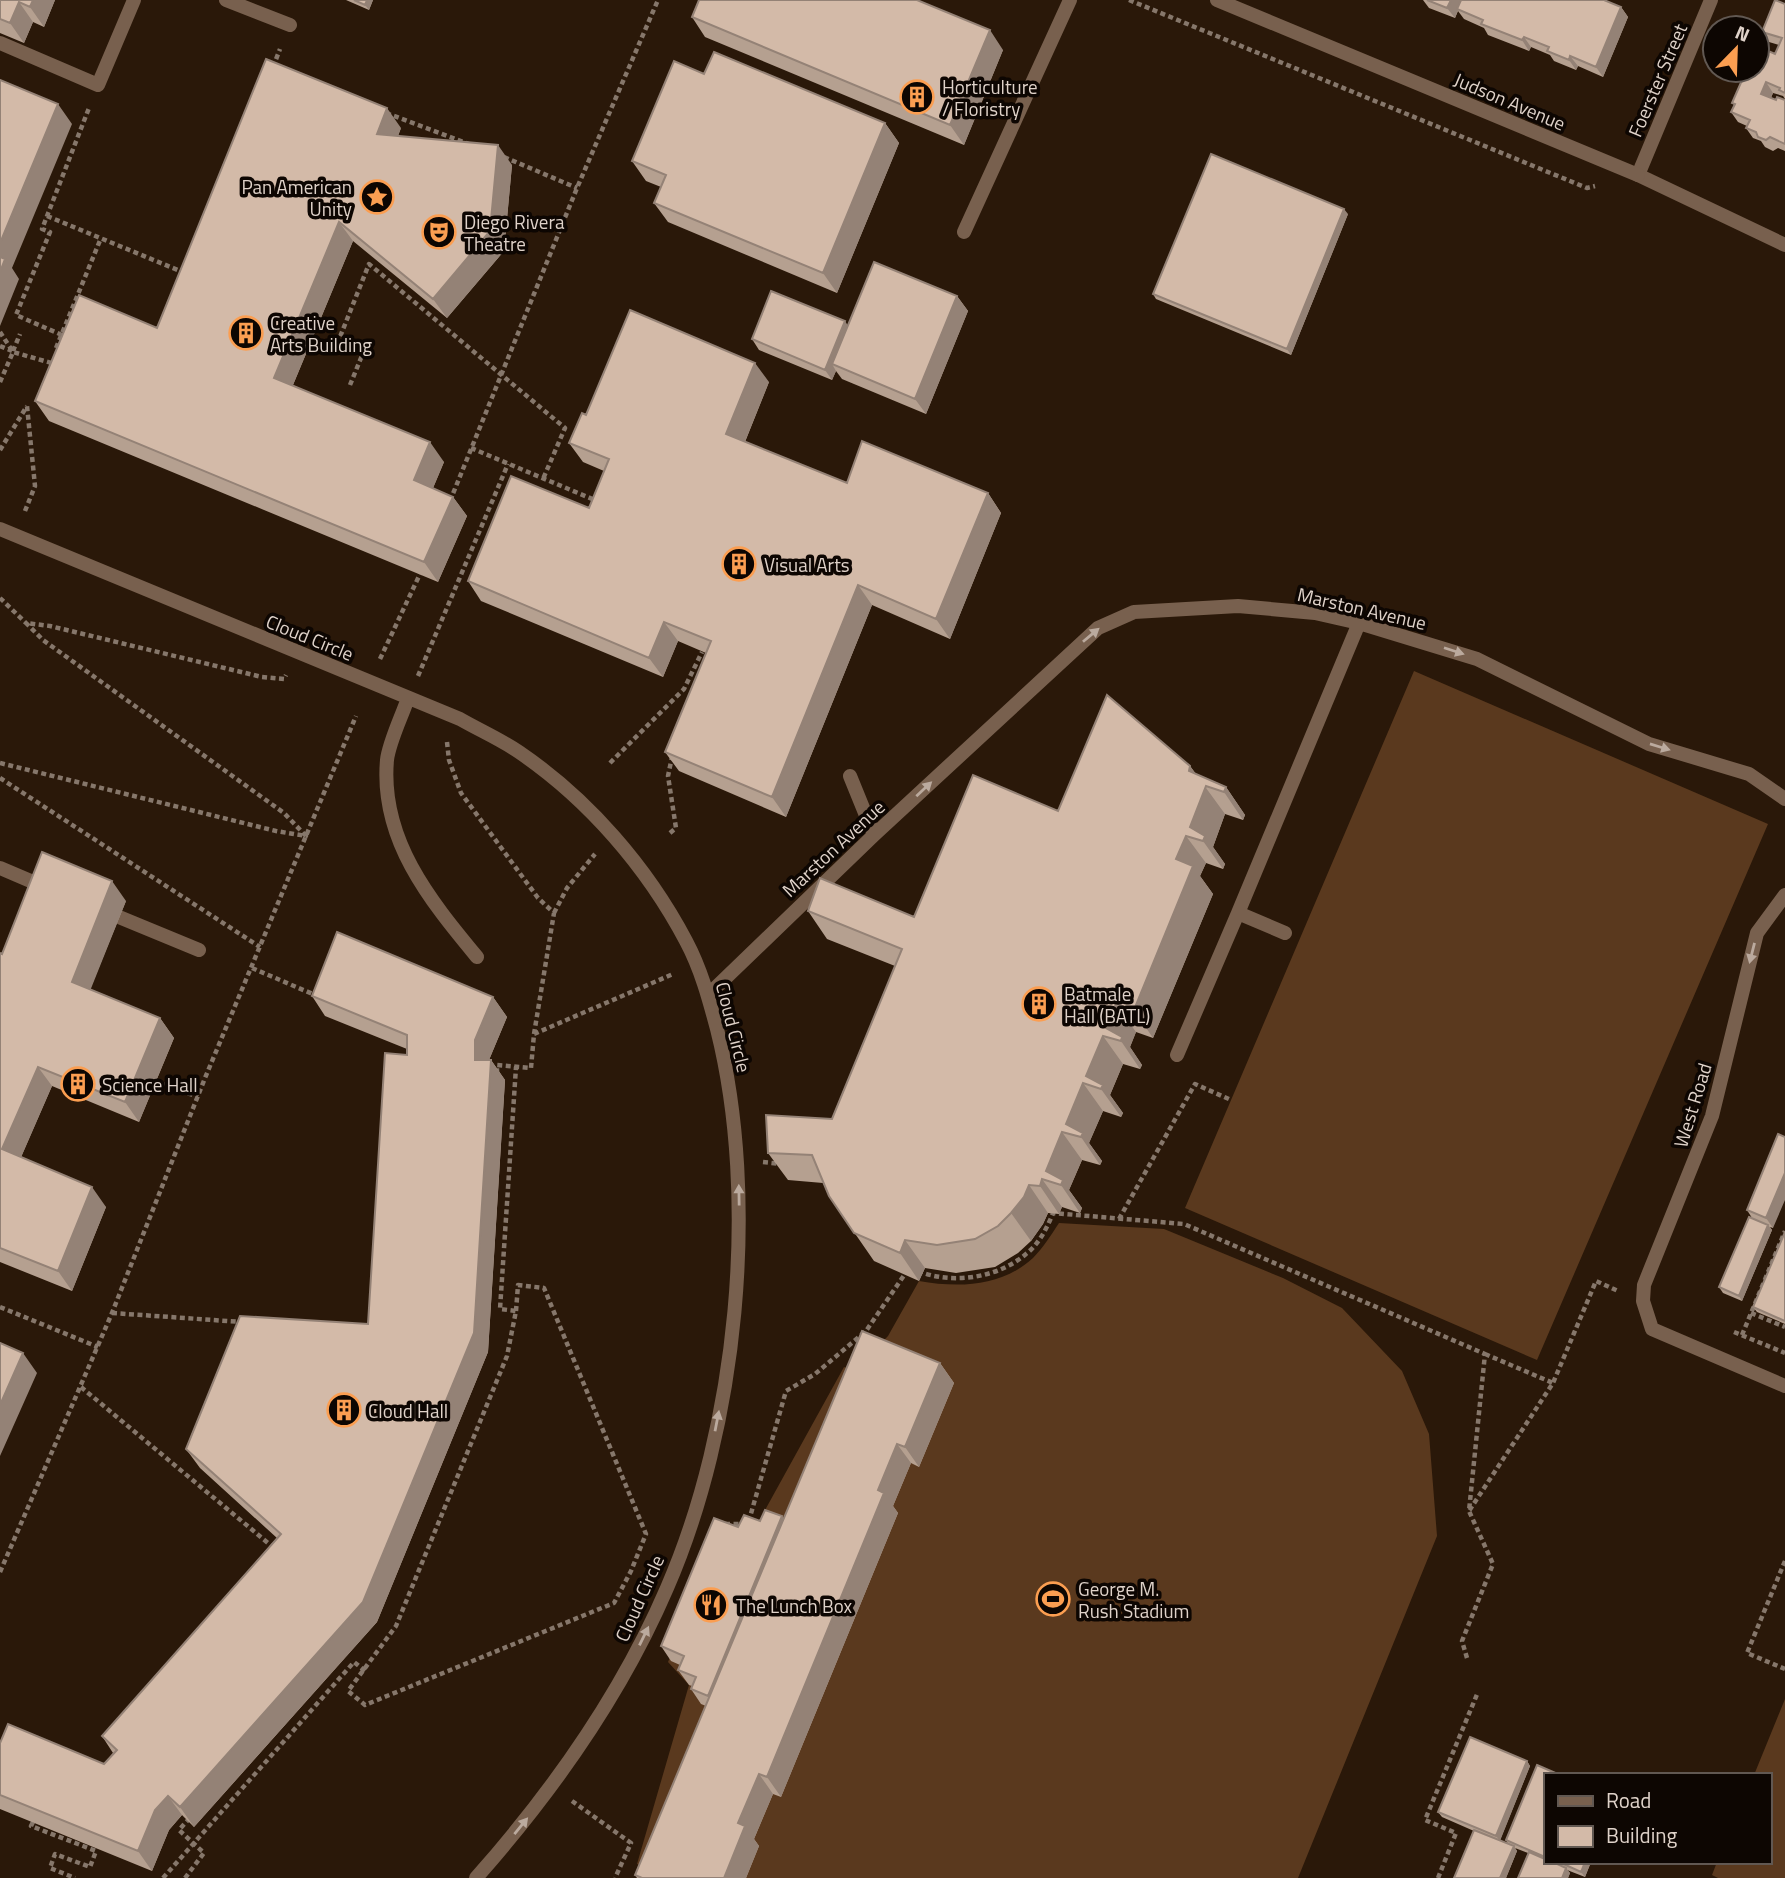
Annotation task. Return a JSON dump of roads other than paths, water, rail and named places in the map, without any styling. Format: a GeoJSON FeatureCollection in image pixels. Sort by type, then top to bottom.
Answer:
{"type":"FeatureCollection","features":[{"type":"Feature","properties":{"kind":"street"},"geometry":{"type":"LineString","coordinates":[[0,43],[98,85],[134,0]]}},
{"type":"Feature","properties":{"kind":"street"},"geometry":{"type":"LineString","coordinates":[[226,0],[290,25]]}},
{"type":"Feature","properties":{"kind":"street"},"geometry":{"type":"LineString","coordinates":[[964,232],[1070,0]]}},
{"type":"Feature","properties":{"kind":"street","name":"Judson Avenue"},"geometry":{"type":"LineString","coordinates":[[1217,0],[1638,175],[1785,245]]}},
{"type":"Feature","properties":{"kind":"street","name":"Foerster Street"},"geometry":{"type":"LineString","coordinates":[[1638,175],[1711,0]]}},
{"type":"Feature","properties":{"kind":"street","name":"Cloud Circle"},"geometry":{"type":"LineString","coordinates":[[0,529],[445,713],[517,751],[565,787],[612,835],[651,885],[685,940],[708,995],[727,1067],[736,1127],[739,1251],[725,1380],[712,1448],[693,1517],[668,1587],[637,1650],[601,1714],[551,1787],[477,1878]]}},
{"type":"Feature","properties":{"kind":"street","name":"Marston Avenue"},"geometry":{"type":"LineString","coordinates":[[708,995],[874,835],[1098,628],[1135,612],[1238,606],[1315,613],[1359,623],[1477,659],[1649,744],[1749,775],[1785,799]]}},
{"type":"Feature","properties":{"kind":"street"},"geometry":{"type":"LineString","coordinates":[[1177,1055],[1359,623]]}},
{"type":"Feature","properties":{"kind":"street"},"geometry":{"type":"LineString","coordinates":[[408,698],[387,758],[389,816],[410,866],[434,906],[477,957]]}},
{"type":"Feature","properties":{"kind":"street"},"geometry":{"type":"LineString","coordinates":[[850,776],[874,835]]}},
{"type":"Feature","properties":{"kind":"street"},"geometry":{"type":"LineString","coordinates":[[0,868],[62,894]]}},
{"type":"Feature","properties":{"kind":"street","name":"West Road"},"geometry":{"type":"LineString","coordinates":[[1785,895],[1757,933],[1712,1116],[1644,1285],[1643,1301],[1652,1329],[1785,1385]]}},
{"type":"Feature","properties":{"kind":"street"},"geometry":{"type":"LineString","coordinates":[[87,904],[199,950]]}},
{"type":"Feature","properties":{"kind":"street"},"geometry":{"type":"LineString","coordinates":[[1238,913],[1285,933]]}},
{"type":"Feature","properties":{"kind":"place","name":"Horticulture / Floristry"},"geometry":{"type":"Point","coordinates":[917,97]}},
{"type":"Feature","properties":{"kind":"place","name":"Pan American Unity"},"geometry":{"type":"Point","coordinates":[377,197]}},
{"type":"Feature","properties":{"kind":"place","name":"Diego Rivera Theatre"},"geometry":{"type":"Point","coordinates":[439,232]}},
{"type":"Feature","properties":{"kind":"place","name":"Creative Arts Building"},"geometry":{"type":"Point","coordinates":[246,333]}},
{"type":"Feature","properties":{"kind":"place","name":"Visual Arts"},"geometry":{"type":"Point","coordinates":[739,564]}},
{"type":"Feature","properties":{"kind":"place","name":"Batmale Hall (BATL)"},"geometry":{"type":"Point","coordinates":[1039,1004]}},
{"type":"Feature","properties":{"kind":"place","name":"Science Hall"},"geometry":{"type":"Point","coordinates":[78,1084]}},
{"type":"Feature","properties":{"kind":"place","name":"Cloud Hall"},"geometry":{"type":"Point","coordinates":[344,1410]}},
{"type":"Feature","properties":{"kind":"place","name":"George M. Rush Stadium"},"geometry":{"type":"Point","coordinates":[1053,1599]}},
{"type":"Feature","properties":{"kind":"place","name":"The Lunch Box"},"geometry":{"type":"Point","coordinates":[711,1605]}}]}
